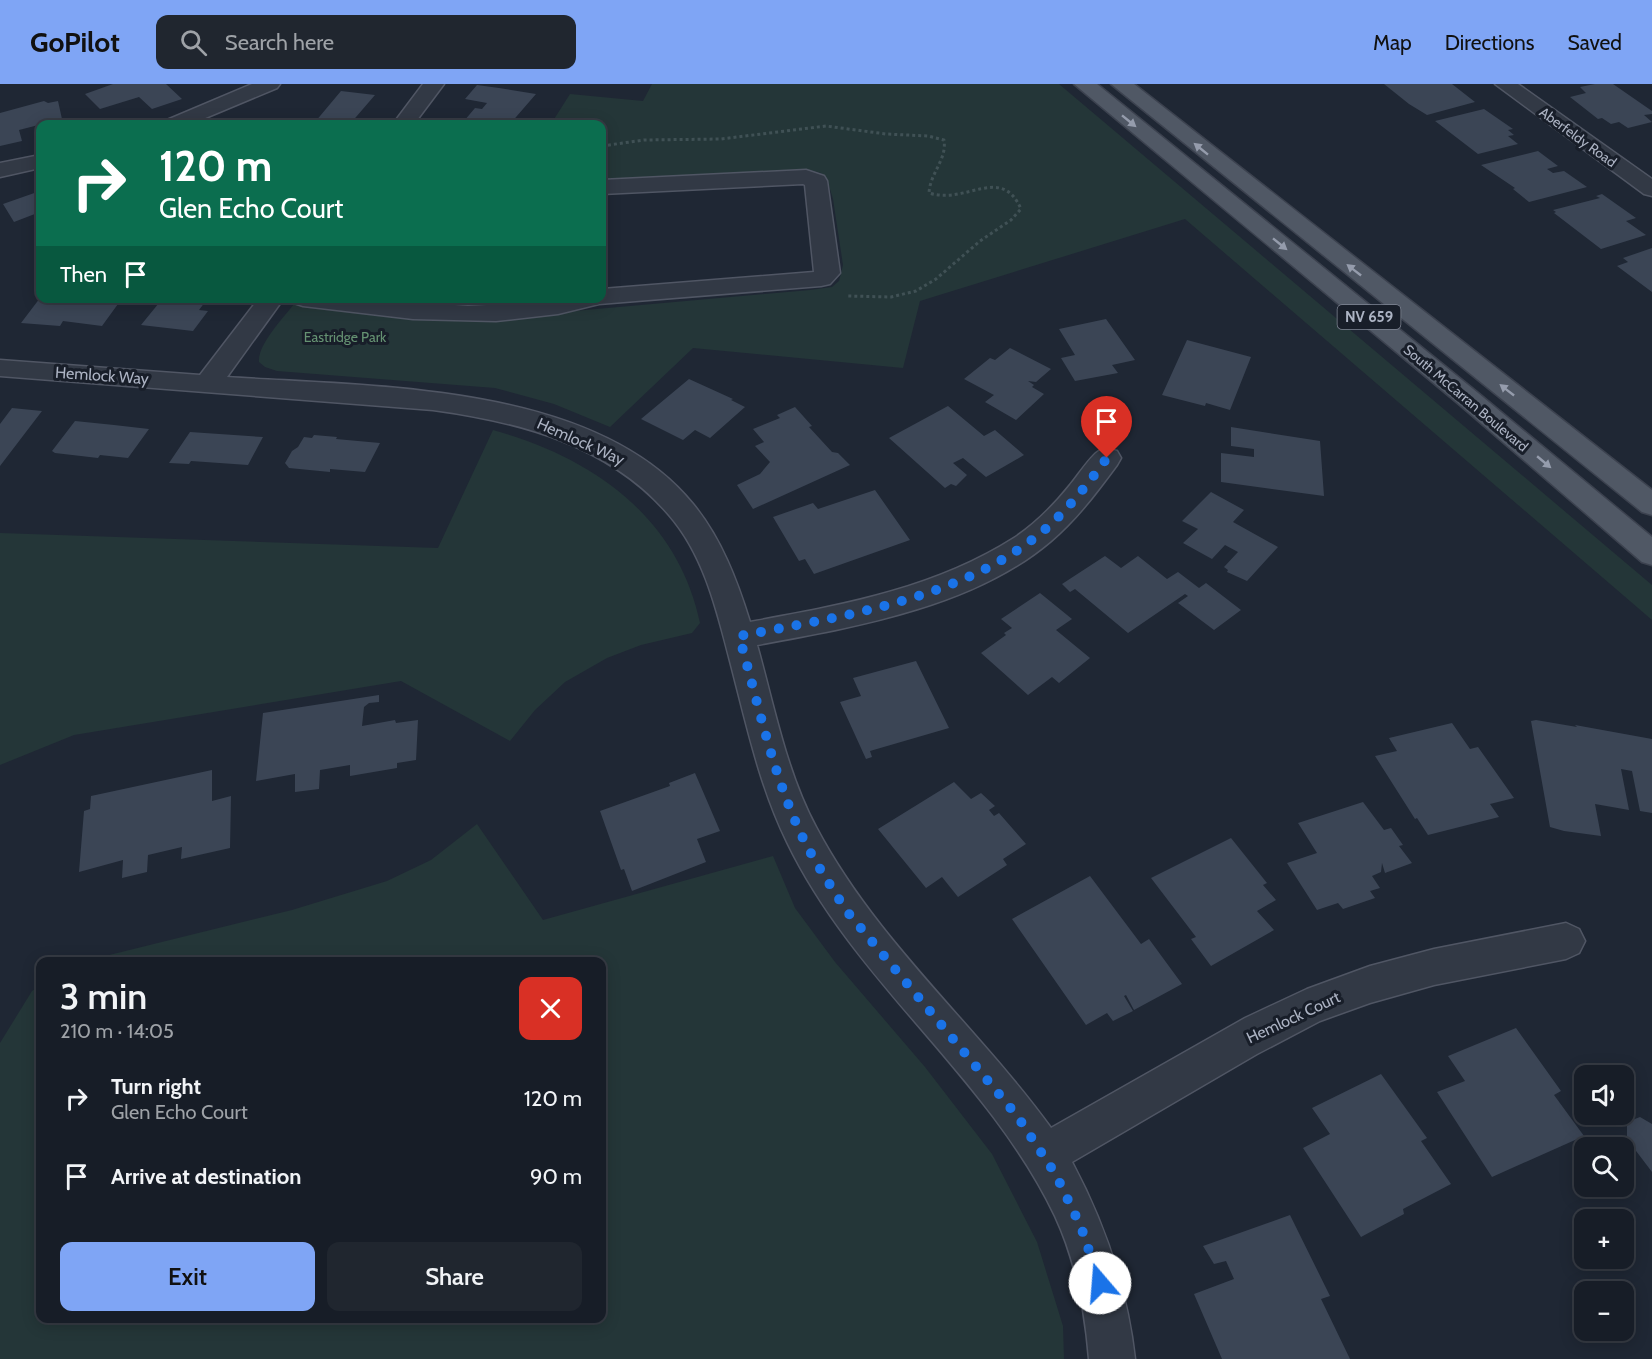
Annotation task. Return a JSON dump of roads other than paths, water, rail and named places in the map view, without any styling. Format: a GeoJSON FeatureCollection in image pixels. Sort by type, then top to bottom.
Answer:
{"type":"FeatureCollection","features":[{"type":"Feature","properties":{"kind":"main road","name":"South McCarran Boulevard"},"geometry":{"type":"LineString","coordinates":[[1084,84],[1469,399],[1652,554]]}},
{"type":"Feature","properties":{"kind":"main road","name":"South McCarran Boulevard"},"geometry":{"type":"LineString","coordinates":[[1121,84],[1652,505]]}},
{"type":"Feature","properties":{"kind":"street"},"geometry":{"type":"LineString","coordinates":[[184,120],[270,84]]}},
{"type":"Feature","properties":{"kind":"street"},"geometry":{"type":"LineString","coordinates":[[407,120],[434,84]]}},
{"type":"Feature","properties":{"kind":"street","name":"Aberfeldy Road"},"geometry":{"type":"LineString","coordinates":[[1505,84],[1652,189]]}},
{"type":"Feature","properties":{"kind":"street"},"geometry":{"type":"LineString","coordinates":[[0,170],[36,163]]}},
{"type":"Feature","properties":{"kind":"street"},"geometry":{"type":"LineString","coordinates":[[606,187],[806,177],[816,181],[828,273],[821,279],[606,297]]}},
{"type":"Feature","properties":{"kind":"street"},"geometry":{"type":"LineString","coordinates":[[208,383],[268,303]]}},
{"type":"Feature","properties":{"kind":"street"},"geometry":{"type":"LineString","coordinates":[[338,303],[381,309],[461,315],[535,310],[578,303]]}},
{"type":"Feature","properties":{"kind":"street","name":"Hemlock Way"},"geometry":{"type":"LineString","coordinates":[[0,368],[478,406],[542,422],[602,447],[635,466],[667,494],[691,521],[711,555],[726,590],[783,788],[801,834],[845,909],[1018,1117],[1044,1155],[1081,1227],[1100,1283],[1112,1359]]}},
{"type":"Feature","properties":{"kind":"street"},"geometry":{"type":"LineString","coordinates":[[739,636],[821,620],[904,599],[985,569],[1029,543],[1052,524],[1078,496],[1107,458]]}},
{"type":"Feature","properties":{"kind":"street","name":"Hemlock Court"},"geometry":{"type":"LineString","coordinates":[[1044,1155],[1244,1040],[1305,1009],[1368,985],[1423,968],[1482,955],[1566,941]]}},
{"type":"Feature","properties":{"kind":"park label","name":"Eastridge Park"},"geometry":{"type":"Point","coordinates":[345,337]}}]}
